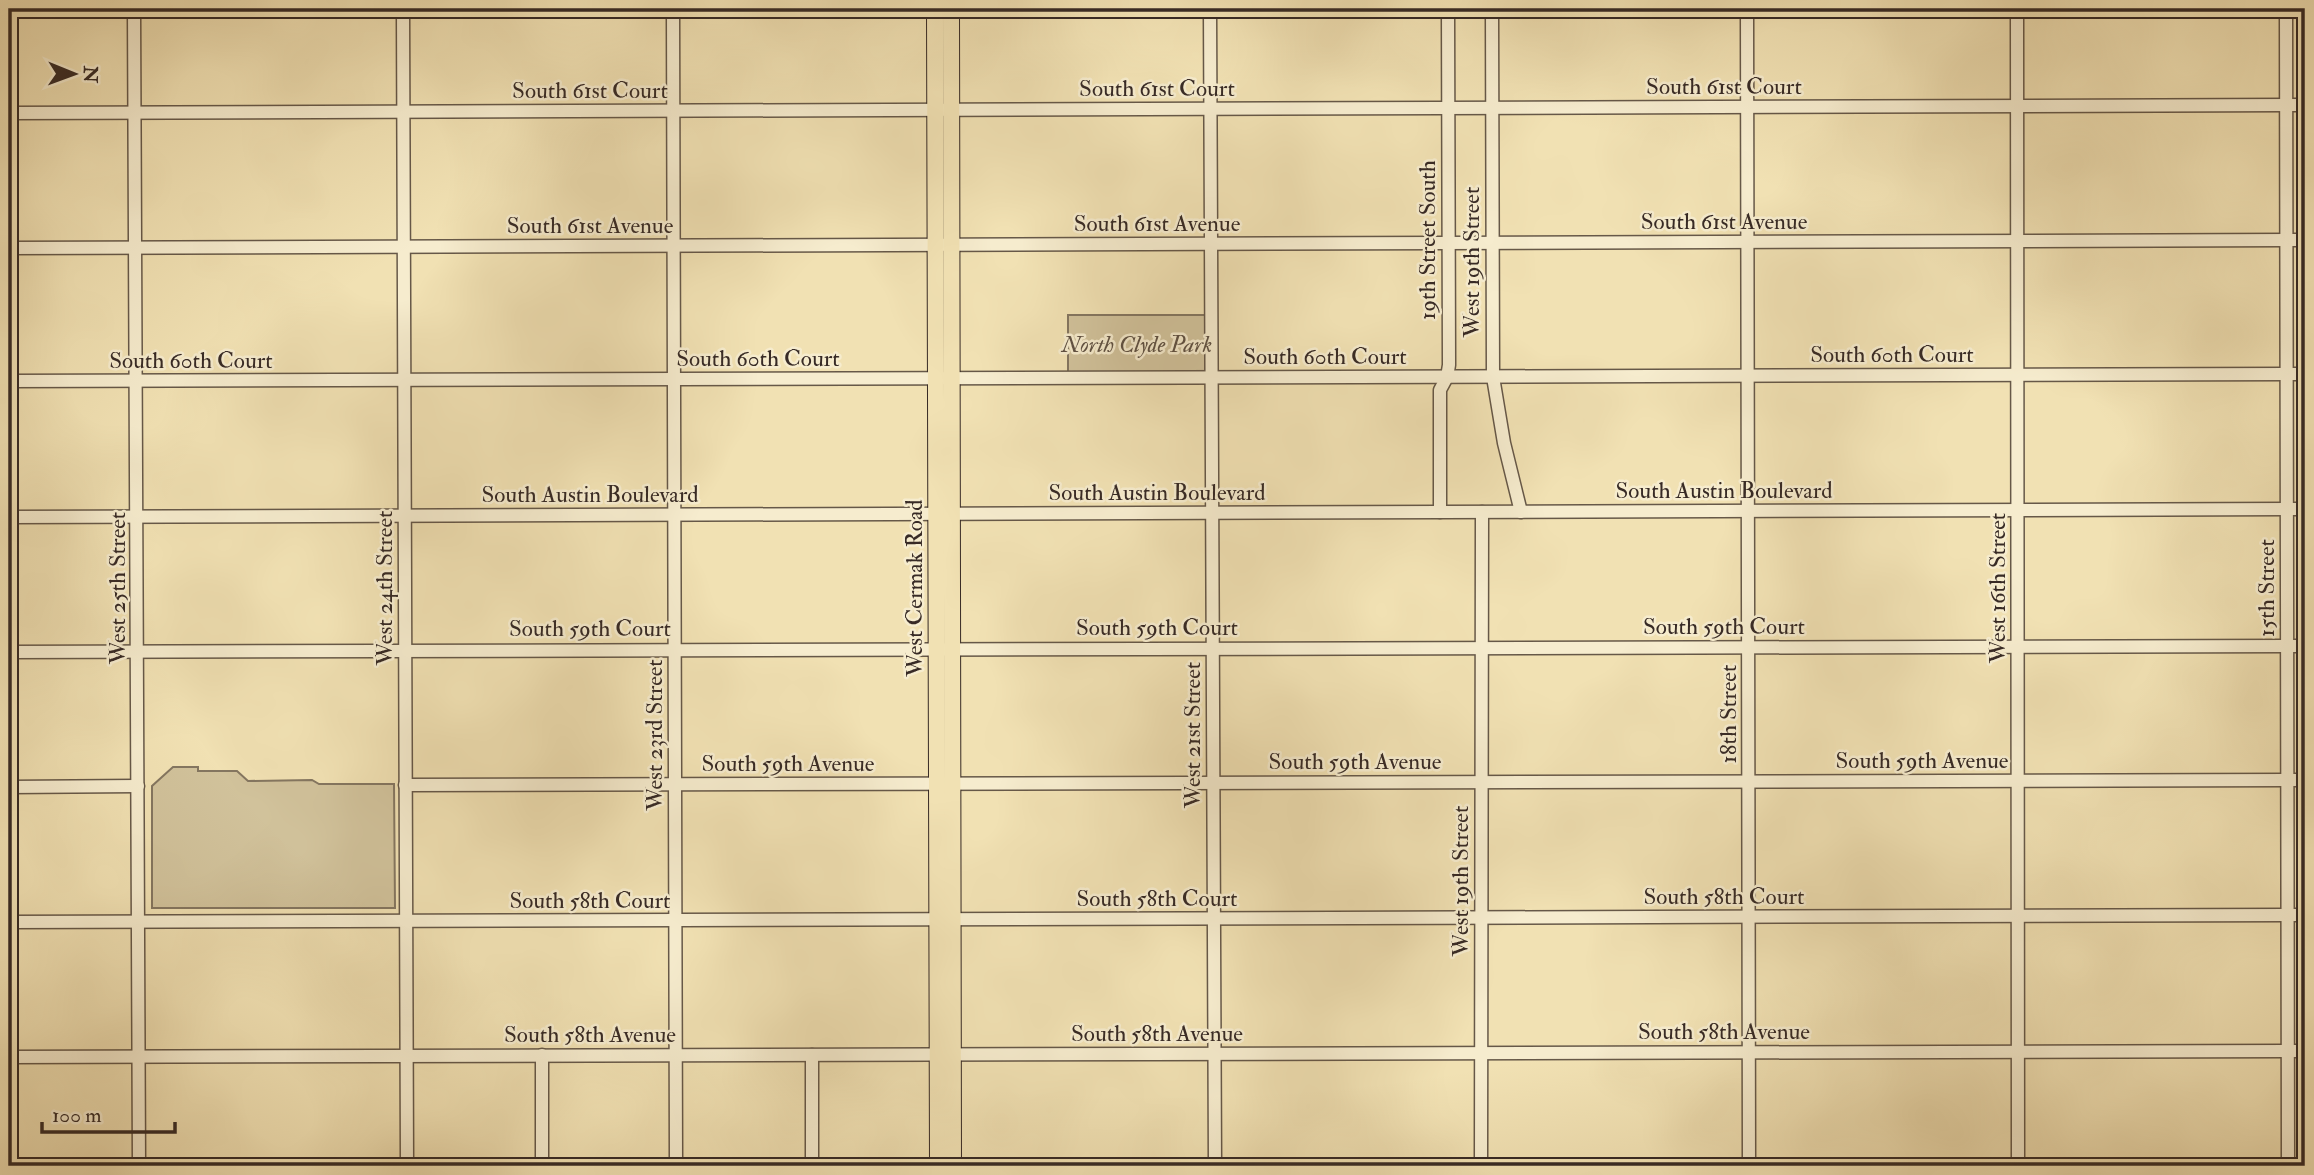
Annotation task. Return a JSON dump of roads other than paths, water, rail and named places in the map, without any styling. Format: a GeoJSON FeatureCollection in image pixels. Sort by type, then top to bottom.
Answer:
{"type":"FeatureCollection","features":[{"type":"Feature","properties":{"kind":"main road","name":"West Cermak Road"},"geometry":{"type":"LineString","coordinates":[[935,9],[943,110]]}},
{"type":"Feature","properties":{"kind":"main road","name":"West Cermak Road"},"geometry":{"type":"LineString","coordinates":[[938,1166],[945,1054],[943,110],[950,9]]}},
{"type":"Feature","properties":{"kind":"main road","name":"West Cermak Road"},"geometry":{"type":"LineString","coordinates":[[945,1054],[953,1166]]}},
{"type":"Feature","properties":{"kind":"street","name":"West 25th Street"},"geometry":{"type":"LineString","coordinates":[[134,9],[139,1166]]}},
{"type":"Feature","properties":{"kind":"street","name":"West 24th Street"},"geometry":{"type":"LineString","coordinates":[[403,9],[407,1166]]}},
{"type":"Feature","properties":{"kind":"street","name":"West 23rd Street"},"geometry":{"type":"LineString","coordinates":[[673,9],[676,1166]]}},
{"type":"Feature","properties":{"kind":"street","name":"West 21st Street"},"geometry":{"type":"LineString","coordinates":[[1210,9],[1214,1166]]}},
{"type":"Feature","properties":{"kind":"street","name":"19th Street South"},"geometry":{"type":"LineString","coordinates":[[1440,512],[1440,390],[1447,377],[1448,9]]}},
{"type":"Feature","properties":{"kind":"street","name":"West 19th Street"},"geometry":{"type":"LineString","coordinates":[[1492,9],[1493,377],[1504,443],[1521,512]]}},
{"type":"Feature","properties":{"kind":"street","name":"18th Street"},"geometry":{"type":"LineString","coordinates":[[1747,9],[1749,1166]]}},
{"type":"Feature","properties":{"kind":"street","name":"West 16th Street"},"geometry":{"type":"LineString","coordinates":[[2017,9],[2018,1166]]}},
{"type":"Feature","properties":{"kind":"street","name":"15th Street"},"geometry":{"type":"LineString","coordinates":[[2286,9],[2288,1166]]}},
{"type":"Feature","properties":{"kind":"street","name":"South 61st Court"},"geometry":{"type":"LineString","coordinates":[[9,113],[2305,105]]}},
{"type":"Feature","properties":{"kind":"street","name":"South 61st Avenue"},"geometry":{"type":"LineString","coordinates":[[9,248],[2305,240]]}},
{"type":"Feature","properties":{"kind":"street","name":"South 60th Court"},"geometry":{"type":"LineString","coordinates":[[9,381],[2305,374]]}},
{"type":"Feature","properties":{"kind":"street","name":"South Austin Boulevard"},"geometry":{"type":"LineString","coordinates":[[9,517],[2305,509]]}},
{"type":"Feature","properties":{"kind":"street","name":"West 19th Street"},"geometry":{"type":"LineString","coordinates":[[1481,1166],[1482,512]]}},
{"type":"Feature","properties":{"kind":"street","name":"South 59th Court"},"geometry":{"type":"LineString","coordinates":[[9,652],[2305,646]]}},
{"type":"Feature","properties":{"kind":"street","name":"South 59th Avenue"},"geometry":{"type":"LineString","coordinates":[[405,785],[2305,780]]}},
{"type":"Feature","properties":{"kind":"street"},"geometry":{"type":"LineString","coordinates":[[9,787],[138,786]]}},
{"type":"Feature","properties":{"kind":"street","name":"South 58th Court"},"geometry":{"type":"LineString","coordinates":[[9,922],[2305,915]]}},
{"type":"Feature","properties":{"kind":"street","name":"South 58th Avenue"},"geometry":{"type":"LineString","coordinates":[[9,1057],[2305,1051]]}},
{"type":"Feature","properties":{"kind":"street"},"geometry":{"type":"LineString","coordinates":[[542,1055],[542,1166]]}},
{"type":"Feature","properties":{"kind":"street"},"geometry":{"type":"LineString","coordinates":[[812,1055],[812,1166]]}},
{"type":"Feature","properties":{"kind":"park label","name":"North Clyde Park"},"geometry":{"type":"Point","coordinates":[1137,344]}}]}
